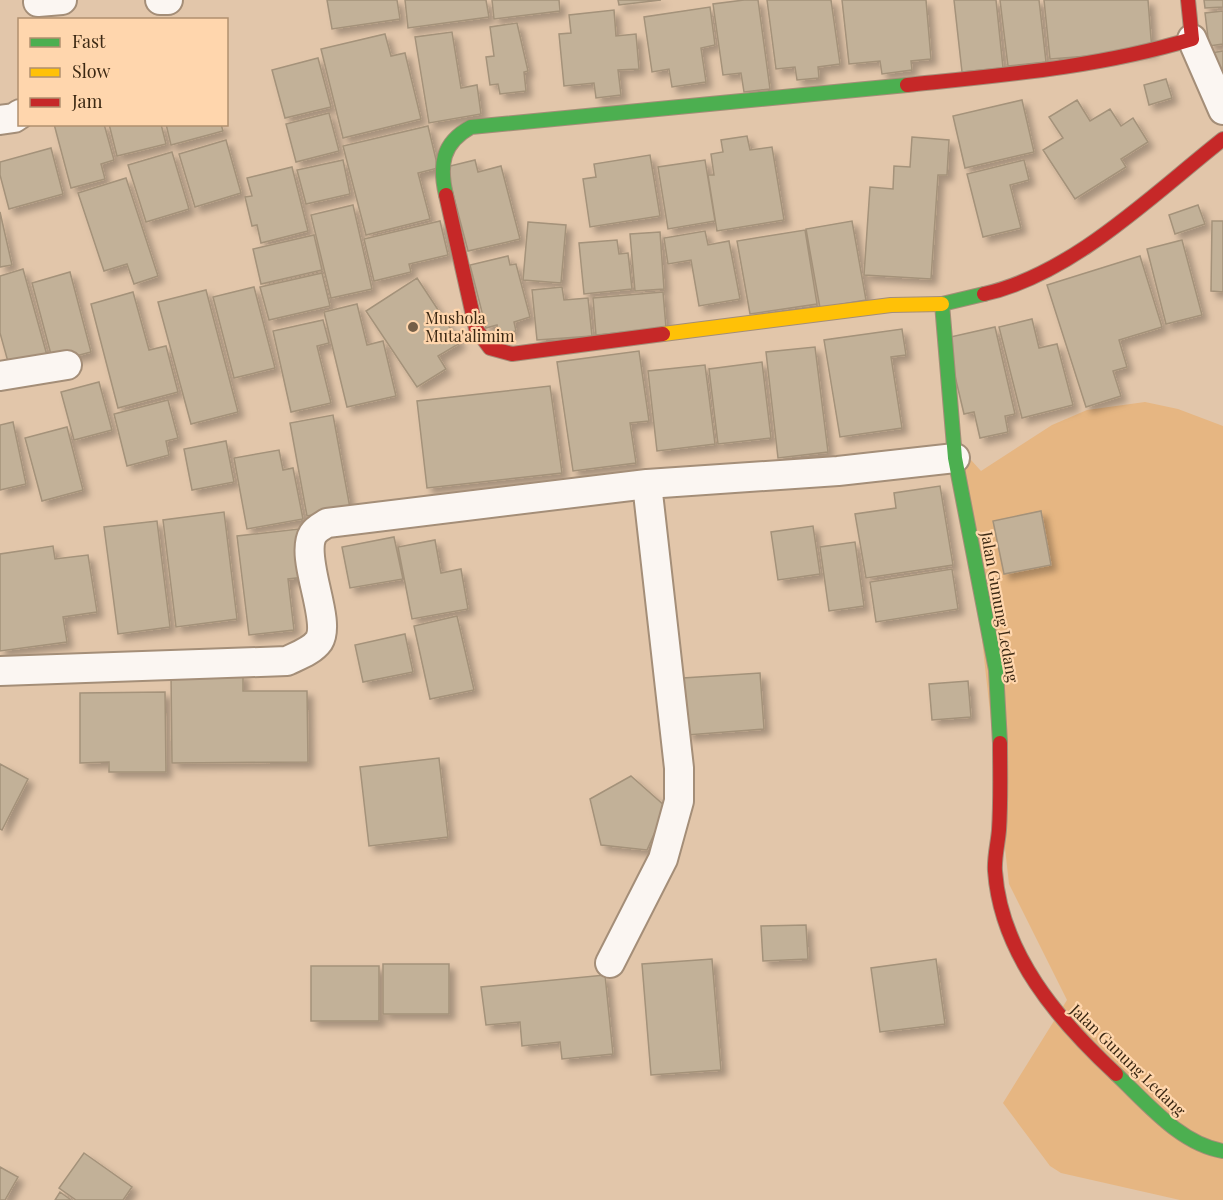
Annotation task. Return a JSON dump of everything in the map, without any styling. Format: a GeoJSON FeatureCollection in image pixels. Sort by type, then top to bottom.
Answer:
{"type":"FeatureCollection","features":[{"type":"Feature","properties":{"kind":"street"},"geometry":{"type":"LineString","coordinates":[[160,0],[168,0]]}},
{"type":"Feature","properties":{"kind":"street"},"geometry":{"type":"LineString","coordinates":[[1188,0],[1192,39],[1223,111]]}},
{"type":"Feature","properties":{"kind":"street"},"geometry":{"type":"LineString","coordinates":[[1192,39],[1142,54],[1016,74],[471,127],[456,134],[447,145],[442,158],[441,172],[476,329],[480,340],[496,352],[512,354],[891,305],[942,304],[1003,290],[1042,274],[1105,233],[1223,139]]}},
{"type":"Feature","properties":{"kind":"street"},"geometry":{"type":"LineString","coordinates":[[0,120],[18,115]]}},
{"type":"Feature","properties":{"kind":"street","name":"Jalan Gunung Ledang"},"geometry":{"type":"LineString","coordinates":[[942,304],[955,458],[996,670],[1000,743],[999,828],[995,870],[1004,920],[1031,977],[1050,1006],[1092,1052],[1185,1137],[1210,1149],[1223,1151]]}},
{"type":"Feature","properties":{"kind":"street"},"geometry":{"type":"LineString","coordinates":[[0,376],[67,365]]}},
{"type":"Feature","properties":{"kind":"street"},"geometry":{"type":"LineString","coordinates":[[0,671],[287,661],[307,651],[320,640],[322,626],[309,544],[316,530],[327,523],[647,484],[838,471],[955,458]]}},
{"type":"Feature","properties":{"kind":"street"},"geometry":{"type":"LineString","coordinates":[[610,963],[663,859],[679,801],[679,768],[647,484]]}},
{"type":"Feature","properties":{"kind":"shaded area"},"geometry":{"type":"Polygon","coordinates":[[[1145,402],[1178,409],[1223,426],[1223,1200],[1180,1200],[1061,1173],[1050,1166],[1003,1103],[1067,1000],[1009,884],[961,449],[981,471],[1052,425],[1087,410],[1145,402]]]}},
{"type":"Feature","properties":{"kind":"building"},"geometry":{"type":"Polygon","coordinates":[[[327,0],[397,0],[400,19],[332,29],[327,0]]]}},
{"type":"Feature","properties":{"kind":"building"},"geometry":{"type":"Polygon","coordinates":[[[405,0],[486,0],[489,17],[408,28],[405,0]]]}},
{"type":"Feature","properties":{"kind":"building"},"geometry":{"type":"Polygon","coordinates":[[[492,0],[559,0],[560,11],[494,19],[492,0]]]}},
{"type":"Feature","properties":{"kind":"building"},"geometry":{"type":"Polygon","coordinates":[[[618,0],[661,0],[619,5],[618,0]]]}},
{"type":"Feature","properties":{"kind":"building"},"geometry":{"type":"Polygon","coordinates":[[[758,0],[770,89],[744,92],[741,73],[723,75],[713,4],[758,0]]]}},
{"type":"Feature","properties":{"kind":"building"},"geometry":{"type":"Polygon","coordinates":[[[767,0],[831,0],[840,64],[818,67],[819,78],[797,80],[795,67],[776,69],[767,0]]]}},
{"type":"Feature","properties":{"kind":"building"},"geometry":{"type":"Polygon","coordinates":[[[842,0],[926,0],[931,59],[911,61],[912,70],[882,74],[880,61],[849,64],[842,0]]]}},
{"type":"Feature","properties":{"kind":"building"},"geometry":{"type":"Polygon","coordinates":[[[954,0],[996,0],[1003,68],[962,72],[954,0]]]}},
{"type":"Feature","properties":{"kind":"building"},"geometry":{"type":"Polygon","coordinates":[[[1000,0],[1039,0],[1046,62],[1008,66],[1000,0]]]}},
{"type":"Feature","properties":{"kind":"building"},"geometry":{"type":"Polygon","coordinates":[[[1044,0],[1148,0],[1152,51],[1050,59],[1044,0]]]}},
{"type":"Feature","properties":{"kind":"building"},"geometry":{"type":"Polygon","coordinates":[[[1204,0],[1223,0],[1223,7],[1205,8],[1204,0]]]}},
{"type":"Feature","properties":{"kind":"building"},"geometry":{"type":"Polygon","coordinates":[[[710,7],[715,45],[701,48],[706,82],[672,87],[669,69],[652,72],[644,17],[710,7]]]}},
{"type":"Feature","properties":{"kind":"building"},"geometry":{"type":"Polygon","coordinates":[[[614,10],[616,36],[636,34],[639,69],[618,70],[621,95],[596,98],[594,83],[564,86],[559,34],[571,33],[569,15],[614,10]]]}},
{"type":"Feature","properties":{"kind":"building"},"geometry":{"type":"Polygon","coordinates":[[[1223,11],[1223,44],[1209,46],[1205,13],[1223,11]]]}},
{"type":"Feature","properties":{"kind":"building"},"geometry":{"type":"Polygon","coordinates":[[[517,23],[528,71],[524,72],[526,91],[500,94],[498,84],[490,85],[486,57],[494,56],[490,27],[517,23]]]}},
{"type":"Feature","properties":{"kind":"building"},"geometry":{"type":"Polygon","coordinates":[[[452,32],[461,88],[477,85],[481,114],[429,123],[415,37],[452,32]]]}},
{"type":"Feature","properties":{"kind":"building"},"geometry":{"type":"Polygon","coordinates":[[[385,34],[391,56],[405,53],[421,119],[343,138],[321,49],[385,34]]]}},
{"type":"Feature","properties":{"kind":"building"},"geometry":{"type":"Polygon","coordinates":[[[1223,51],[1223,81],[1211,53],[1223,51]]]}},
{"type":"Feature","properties":{"kind":"building"},"geometry":{"type":"Polygon","coordinates":[[[318,58],[331,107],[285,118],[272,70],[318,58]]]}},
{"type":"Feature","properties":{"kind":"building"},"geometry":{"type":"Polygon","coordinates":[[[1166,79],[1172,98],[1149,105],[1144,85],[1166,79]]]}},
{"type":"Feature","properties":{"kind":"building"},"geometry":{"type":"Polygon","coordinates":[[[1022,100],[1034,152],[965,168],[953,116],[1022,100]]]}},
{"type":"Feature","properties":{"kind":"building"},"geometry":{"type":"Polygon","coordinates":[[[1077,100],[1090,121],[1110,109],[1121,126],[1133,118],[1148,142],[1121,159],[1126,167],[1075,199],[1043,150],[1063,138],[1049,117],[1077,100]]]}},
{"type":"Feature","properties":{"kind":"building"},"geometry":{"type":"Polygon","coordinates":[[[329,113],[339,151],[296,162],[286,124],[329,113]]]}},
{"type":"Feature","properties":{"kind":"building"},"geometry":{"type":"Polygon","coordinates":[[[55,126],[105,126],[114,160],[101,164],[105,179],[71,188],[55,126]]]}},
{"type":"Feature","properties":{"kind":"building"},"geometry":{"type":"Polygon","coordinates":[[[110,126],[162,126],[166,144],[117,156],[110,126]]]}},
{"type":"Feature","properties":{"kind":"building"},"geometry":{"type":"Polygon","coordinates":[[[166,126],[222,126],[223,131],[171,145],[166,126]]]}},
{"type":"Feature","properties":{"kind":"building"},"geometry":{"type":"Polygon","coordinates":[[[428,126],[438,168],[418,173],[430,219],[366,235],[343,146],[428,126]]]}},
{"type":"Feature","properties":{"kind":"building"},"geometry":{"type":"Polygon","coordinates":[[[747,136],[750,150],[772,147],[784,220],[717,231],[708,175],[714,175],[711,154],[723,152],[721,140],[747,136]]]}},
{"type":"Feature","properties":{"kind":"building"},"geometry":{"type":"Polygon","coordinates":[[[912,137],[949,140],[947,175],[938,175],[931,279],[864,275],[870,187],[893,189],[894,166],[910,167],[912,137]]]}},
{"type":"Feature","properties":{"kind":"building"},"geometry":{"type":"Polygon","coordinates":[[[226,140],[241,193],[195,207],[179,154],[226,140]]]}},
{"type":"Feature","properties":{"kind":"building"},"geometry":{"type":"Polygon","coordinates":[[[51,148],[63,194],[9,209],[0,175],[0,162],[51,148]]]}},
{"type":"Feature","properties":{"kind":"building"},"geometry":{"type":"Polygon","coordinates":[[[172,152],[189,209],[146,222],[128,165],[172,152]]]}},
{"type":"Feature","properties":{"kind":"building"},"geometry":{"type":"Polygon","coordinates":[[[650,155],[660,216],[590,227],[583,179],[596,177],[594,164],[650,155]]]}},
{"type":"Feature","properties":{"kind":"building"},"geometry":{"type":"Polygon","coordinates":[[[343,160],[350,194],[306,204],[297,170],[343,160]]]}},
{"type":"Feature","properties":{"kind":"building"},"geometry":{"type":"Polygon","coordinates":[[[475,160],[478,172],[501,166],[520,239],[468,251],[446,167],[475,160]]]}},
{"type":"Feature","properties":{"kind":"building"},"geometry":{"type":"Polygon","coordinates":[[[705,160],[715,221],[668,229],[658,167],[705,160]]]}},
{"type":"Feature","properties":{"kind":"building"},"geometry":{"type":"Polygon","coordinates":[[[1024,160],[1029,180],[1010,185],[1021,228],[983,237],[967,174],[1024,160]]]}},
{"type":"Feature","properties":{"kind":"building"},"geometry":{"type":"Polygon","coordinates":[[[292,167],[308,231],[261,243],[257,225],[252,226],[245,197],[252,196],[247,178],[292,167]]]}},
{"type":"Feature","properties":{"kind":"building"},"geometry":{"type":"Polygon","coordinates":[[[126,178],[158,276],[134,284],[127,264],[104,271],[78,193],[126,178]]]}},
{"type":"Feature","properties":{"kind":"building"},"geometry":{"type":"Polygon","coordinates":[[[353,205],[372,289],[331,298],[311,215],[353,205]]]}},
{"type":"Feature","properties":{"kind":"building"},"geometry":{"type":"Polygon","coordinates":[[[1198,205],[1205,224],[1175,234],[1169,215],[1198,205]]]}},
{"type":"Feature","properties":{"kind":"building"},"geometry":{"type":"Polygon","coordinates":[[[0,212],[12,265],[0,267],[0,212]]]}},
{"type":"Feature","properties":{"kind":"building"},"geometry":{"type":"Polygon","coordinates":[[[440,221],[448,255],[409,264],[411,272],[374,281],[364,239],[440,221]]]}},
{"type":"Feature","properties":{"kind":"building"},"geometry":{"type":"Polygon","coordinates":[[[852,221],[866,300],[820,308],[806,229],[852,221]]]}},
{"type":"Feature","properties":{"kind":"building"},"geometry":{"type":"Polygon","coordinates":[[[1212,221],[1223,221],[1223,292],[1211,291],[1212,221]]]}},
{"type":"Feature","properties":{"kind":"building"},"geometry":{"type":"Polygon","coordinates":[[[528,222],[566,225],[561,283],[523,280],[528,222]]]}},
{"type":"Feature","properties":{"kind":"building"},"geometry":{"type":"Polygon","coordinates":[[[805,230],[817,304],[750,314],[737,241],[805,230]]]}},
{"type":"Feature","properties":{"kind":"building"},"geometry":{"type":"Polygon","coordinates":[[[705,231],[708,245],[729,241],[740,299],[699,306],[691,260],[668,264],[664,238],[705,231]]]}},
{"type":"Feature","properties":{"kind":"building"},"geometry":{"type":"Polygon","coordinates":[[[660,232],[664,289],[635,291],[630,234],[660,232]]]}},
{"type":"Feature","properties":{"kind":"building"},"geometry":{"type":"Polygon","coordinates":[[[314,235],[322,270],[261,284],[253,249],[314,235]]]}},
{"type":"Feature","properties":{"kind":"building"},"geometry":{"type":"Polygon","coordinates":[[[617,240],[619,254],[628,253],[632,289],[584,294],[579,243],[617,240]]]}},
{"type":"Feature","properties":{"kind":"building"},"geometry":{"type":"Polygon","coordinates":[[[1182,240],[1202,315],[1166,324],[1147,249],[1182,240]]]}},
{"type":"Feature","properties":{"kind":"building"},"geometry":{"type":"Polygon","coordinates":[[[508,256],[510,265],[516,264],[530,317],[514,322],[516,331],[499,335],[497,325],[486,328],[470,265],[508,256]]]}},
{"type":"Feature","properties":{"kind":"building"},"geometry":{"type":"Polygon","coordinates":[[[1140,256],[1162,327],[1119,340],[1127,367],[1113,371],[1121,396],[1086,407],[1047,285],[1140,256]]]}},
{"type":"Feature","properties":{"kind":"building"},"geometry":{"type":"Polygon","coordinates":[[[23,269],[48,359],[10,369],[0,333],[0,276],[23,269]]]}},
{"type":"Feature","properties":{"kind":"building"},"geometry":{"type":"Polygon","coordinates":[[[70,272],[91,352],[53,362],[32,283],[70,272]]]}},
{"type":"Feature","properties":{"kind":"building"},"geometry":{"type":"Polygon","coordinates":[[[322,273],[330,306],[269,320],[260,287],[322,273]]]}},
{"type":"Feature","properties":{"kind":"building","name":"Mushola Muta'alimim"},"geometry":{"type":"Polygon","coordinates":[[[417,278],[460,343],[438,356],[446,369],[417,387],[366,311],[417,278]]]}},
{"type":"Feature","properties":{"kind":"building"},"geometry":{"type":"Polygon","coordinates":[[[254,287],[275,368],[234,378],[213,297],[254,287]]]}},
{"type":"Feature","properties":{"kind":"building"},"geometry":{"type":"Polygon","coordinates":[[[562,287],[564,300],[588,298],[592,336],[537,340],[532,290],[562,287]]]}},
{"type":"Feature","properties":{"kind":"building"},"geometry":{"type":"Polygon","coordinates":[[[206,290],[238,412],[191,424],[158,302],[206,290]]]}},
{"type":"Feature","properties":{"kind":"building"},"geometry":{"type":"Polygon","coordinates":[[[133,292],[149,350],[166,346],[178,392],[118,408],[91,304],[133,292]]]}},
{"type":"Feature","properties":{"kind":"building"},"geometry":{"type":"Polygon","coordinates":[[[663,292],[666,328],[596,335],[593,298],[663,292]]]}},
{"type":"Feature","properties":{"kind":"building"},"geometry":{"type":"Polygon","coordinates":[[[357,304],[367,345],[383,341],[396,396],[347,407],[324,312],[357,304]]]}},
{"type":"Feature","properties":{"kind":"building"},"geometry":{"type":"Polygon","coordinates":[[[1032,319],[1039,348],[1057,344],[1073,405],[1022,418],[999,327],[1032,319]]]}},
{"type":"Feature","properties":{"kind":"building"},"geometry":{"type":"Polygon","coordinates":[[[323,320],[329,343],[317,346],[331,403],[291,412],[273,331],[323,320]]]}},
{"type":"Feature","properties":{"kind":"building"},"geometry":{"type":"Polygon","coordinates":[[[995,327],[1015,414],[1005,416],[1008,432],[980,438],[974,412],[964,414],[946,338],[995,327]]]}},
{"type":"Feature","properties":{"kind":"building"},"geometry":{"type":"Polygon","coordinates":[[[902,329],[906,355],[891,357],[902,428],[840,437],[824,340],[902,329]]]}},
{"type":"Feature","properties":{"kind":"building"},"geometry":{"type":"Polygon","coordinates":[[[815,347],[828,452],[778,458],[766,352],[815,347]]]}},
{"type":"Feature","properties":{"kind":"building"},"geometry":{"type":"Polygon","coordinates":[[[639,351],[649,421],[630,423],[636,463],[573,471],[557,362],[639,351]]]}},
{"type":"Feature","properties":{"kind":"building"},"geometry":{"type":"Polygon","coordinates":[[[762,362],[771,438],[718,444],[709,369],[762,362]]]}},
{"type":"Feature","properties":{"kind":"building"},"geometry":{"type":"Polygon","coordinates":[[[705,365],[715,444],[657,451],[648,371],[705,365]]]}},
{"type":"Feature","properties":{"kind":"building"},"geometry":{"type":"Polygon","coordinates":[[[99,382],[112,430],[74,440],[61,392],[99,382]]]}},
{"type":"Feature","properties":{"kind":"building"},"geometry":{"type":"Polygon","coordinates":[[[550,386],[562,473],[427,488],[417,401],[550,386]]]}},
{"type":"Feature","properties":{"kind":"building"},"geometry":{"type":"Polygon","coordinates":[[[168,400],[178,438],[166,441],[169,455],[127,466],[114,414],[168,400]]]}},
{"type":"Feature","properties":{"kind":"building"},"geometry":{"type":"Polygon","coordinates":[[[333,415],[350,508],[307,516],[290,423],[333,415]]]}},
{"type":"Feature","properties":{"kind":"building"},"geometry":{"type":"Polygon","coordinates":[[[13,422],[26,484],[0,490],[0,425],[13,422]]]}},
{"type":"Feature","properties":{"kind":"building"},"geometry":{"type":"Polygon","coordinates":[[[67,427],[83,490],[42,501],[25,438],[67,427]]]}},
{"type":"Feature","properties":{"kind":"building"},"geometry":{"type":"Polygon","coordinates":[[[226,441],[234,482],[192,490],[184,449],[226,441]]]}},
{"type":"Feature","properties":{"kind":"building"},"geometry":{"type":"Polygon","coordinates":[[[279,450],[283,470],[293,468],[303,519],[247,529],[234,458],[279,450]]]}},
{"type":"Feature","properties":{"kind":"building"},"geometry":{"type":"Polygon","coordinates":[[[940,486],[953,565],[866,578],[855,514],[896,508],[894,493],[940,486]]]}},
{"type":"Feature","properties":{"kind":"building"},"geometry":{"type":"Polygon","coordinates":[[[1041,511],[1051,565],[1004,574],[993,521],[1041,511]]]}},
{"type":"Feature","properties":{"kind":"building"},"geometry":{"type":"Polygon","coordinates":[[[224,512],[237,619],[176,627],[163,520],[224,512]]]}},
{"type":"Feature","properties":{"kind":"building"},"geometry":{"type":"Polygon","coordinates":[[[157,521],[170,627],[118,634],[104,527],[157,521]]]}},
{"type":"Feature","properties":{"kind":"building"},"geometry":{"type":"Polygon","coordinates":[[[813,526],[820,574],[778,580],[771,532],[813,526]]]}},
{"type":"Feature","properties":{"kind":"building"},"geometry":{"type":"Polygon","coordinates":[[[299,529],[305,577],[288,579],[294,630],[249,635],[237,536],[299,529]]]}},
{"type":"Feature","properties":{"kind":"building"},"geometry":{"type":"Polygon","coordinates":[[[394,537],[403,579],[350,588],[342,547],[394,537]]]}},
{"type":"Feature","properties":{"kind":"building"},"geometry":{"type":"Polygon","coordinates":[[[435,540],[441,573],[461,569],[468,609],[412,619],[398,547],[435,540]]]}},
{"type":"Feature","properties":{"kind":"building"},"geometry":{"type":"Polygon","coordinates":[[[855,542],[864,606],[829,611],[820,547],[855,542]]]}},
{"type":"Feature","properties":{"kind":"building"},"geometry":{"type":"Polygon","coordinates":[[[53,546],[55,559],[88,555],[97,612],[63,617],[67,642],[0,651],[0,554],[53,546]]]}},
{"type":"Feature","properties":{"kind":"building"},"geometry":{"type":"Polygon","coordinates":[[[952,569],[958,609],[876,622],[870,582],[952,569]]]}},
{"type":"Feature","properties":{"kind":"building"},"geometry":{"type":"Polygon","coordinates":[[[457,616],[474,690],[430,699],[414,626],[457,616]]]}},
{"type":"Feature","properties":{"kind":"building"},"geometry":{"type":"Polygon","coordinates":[[[405,634],[413,672],[363,682],[355,645],[405,634]]]}},
{"type":"Feature","properties":{"kind":"building"},"geometry":{"type":"Polygon","coordinates":[[[760,673],[764,729],[687,735],[683,678],[760,673]]]}},
{"type":"Feature","properties":{"kind":"building"},"geometry":{"type":"Polygon","coordinates":[[[171,674],[243,674],[243,691],[307,691],[308,762],[172,763],[171,674]]]}},
{"type":"Feature","properties":{"kind":"building"},"geometry":{"type":"Polygon","coordinates":[[[968,681],[971,717],[932,720],[929,684],[968,681]]]}},
{"type":"Feature","properties":{"kind":"building"},"geometry":{"type":"Polygon","coordinates":[[[165,692],[166,772],[109,772],[109,762],[80,763],[80,693],[165,692]]]}},
{"type":"Feature","properties":{"kind":"building"},"geometry":{"type":"Polygon","coordinates":[[[439,758],[448,837],[369,846],[360,767],[439,758]]]}},
{"type":"Feature","properties":{"kind":"building"},"geometry":{"type":"Polygon","coordinates":[[[0,764],[28,779],[2,830],[0,829],[0,764]]]}},
{"type":"Feature","properties":{"kind":"building"},"geometry":{"type":"Polygon","coordinates":[[[631,776],[666,807],[647,850],[601,845],[590,799],[631,776]]]}},
{"type":"Feature","properties":{"kind":"building"},"geometry":{"type":"Polygon","coordinates":[[[806,925],[808,959],[763,961],[761,926],[806,925]]]}},
{"type":"Feature","properties":{"kind":"building"},"geometry":{"type":"Polygon","coordinates":[[[712,959],[721,1070],[651,1075],[642,964],[712,959]]]}},
{"type":"Feature","properties":{"kind":"building"},"geometry":{"type":"Polygon","coordinates":[[[936,959],[945,1024],[880,1032],[871,968],[936,959]]]}},
{"type":"Feature","properties":{"kind":"building"},"geometry":{"type":"Polygon","coordinates":[[[383,964],[449,964],[449,1014],[383,1014],[383,964]]]}},
{"type":"Feature","properties":{"kind":"building"},"geometry":{"type":"Polygon","coordinates":[[[311,966],[379,966],[379,1021],[311,1021],[311,966]]]}},
{"type":"Feature","properties":{"kind":"building"},"geometry":{"type":"Polygon","coordinates":[[[605,975],[613,1054],[562,1059],[560,1042],[522,1046],[520,1022],[486,1025],[481,987],[605,975]]]}},
{"type":"Feature","properties":{"kind":"building"},"geometry":{"type":"Polygon","coordinates":[[[84,1153],[132,1187],[123,1200],[76,1200],[59,1188],[84,1153]]]}},
{"type":"Feature","properties":{"kind":"building"},"geometry":{"type":"Polygon","coordinates":[[[0,1167],[18,1177],[5,1200],[0,1200],[0,1167]]]}},
{"type":"Feature","properties":{"kind":"building"},"geometry":{"type":"Polygon","coordinates":[[[60,1192],[71,1200],[55,1200],[60,1192]]]}},
{"type":"Feature","properties":{"kind":"traffic: fast"},"geometry":{"type":"LineString","coordinates":[[446,195],[443,174],[445,156],[454,140],[471,127],[907,85]]}},
{"type":"Feature","properties":{"kind":"traffic: fast"},"geometry":{"type":"LineString","coordinates":[[984,294],[942,304],[955,458],[996,670],[1000,743]]}},
{"type":"Feature","properties":{"kind":"traffic: fast"},"geometry":{"type":"LineString","coordinates":[[1116,1074],[1178,1131],[1207,1147],[1223,1151]]}},
{"type":"Feature","properties":{"kind":"traffic: slow"},"geometry":{"type":"LineString","coordinates":[[663,334],[891,305],[942,304]]}},
{"type":"Feature","properties":{"kind":"traffic: jam"},"geometry":{"type":"LineString","coordinates":[[907,85],[1087,63],[1122,57],[1192,39],[1188,0]]}},
{"type":"Feature","properties":{"kind":"traffic: jam"},"geometry":{"type":"LineString","coordinates":[[984,294],[1017,284],[1080,251],[1140,207],[1223,139]]}},
{"type":"Feature","properties":{"kind":"traffic: jam"},"geometry":{"type":"LineString","coordinates":[[446,195],[476,329],[490,348],[512,354],[663,334]]}},
{"type":"Feature","properties":{"kind":"traffic: jam"},"geometry":{"type":"LineString","coordinates":[[1000,743],[1000,819],[995,871],[1008,930],[1036,983],[1054,1008],[1073,1031],[1116,1074]]}},
{"type":"Feature","properties":{"kind":"place","name":"Mushola Muta'alimim"},"geometry":{"type":"Point","coordinates":[413,327]}}]}
